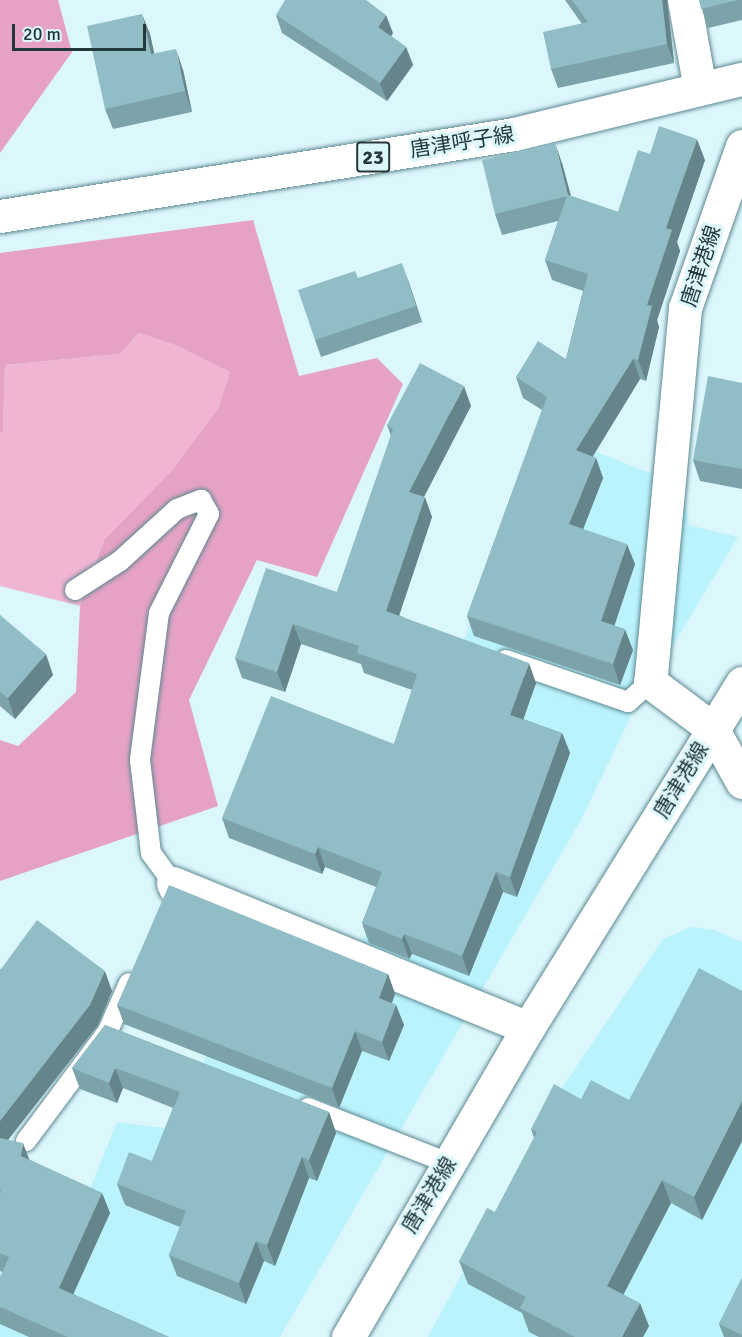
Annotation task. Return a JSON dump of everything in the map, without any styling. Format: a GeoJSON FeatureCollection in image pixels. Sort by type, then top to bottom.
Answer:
{"type":"FeatureCollection","features":[{"type":"Feature","properties":{"kind":"main road"},"geometry":{"type":"LineString","coordinates":[[684,0],[700,89]]}},
{"type":"Feature","properties":{"kind":"main road","name":"唐津呼子線"},"geometry":{"type":"LineString","coordinates":[[0,216],[514,134],[742,79]]}},
{"type":"Feature","properties":{"kind":"main road","name":"唐津港線"},"geometry":{"type":"LineString","coordinates":[[348,1337],[528,1028],[712,728],[650,682],[686,308],[742,146]]}},
{"type":"Feature","properties":{"kind":"main road"},"geometry":{"type":"LineString","coordinates":[[742,683],[712,728],[742,782]]}},
{"type":"Feature","properties":{"kind":"main road"},"geometry":{"type":"LineString","coordinates":[[168,893],[528,1028]]}},
{"type":"Feature","properties":{"kind":"lane"},"geometry":{"type":"LineString","coordinates":[[75,590],[120,561],[177,509],[201,500],[209,514],[159,614],[140,760],[152,853],[168,893]]}},
{"type":"Feature","properties":{"kind":"lane"},"geometry":{"type":"LineString","coordinates":[[484,653],[628,702],[650,682]]}},
{"type":"Feature","properties":{"kind":"lane"},"geometry":{"type":"LineString","coordinates":[[26,1142],[108,1031],[136,967]]}},
{"type":"Feature","properties":{"kind":"lane"},"geometry":{"type":"LineString","coordinates":[[108,1031],[130,1039]]}},
{"type":"Feature","properties":{"kind":"lane"},"geometry":{"type":"LineString","coordinates":[[294,1103],[448,1163]]}},
{"type":"Feature","properties":{"kind":"shaded area"},"geometry":{"type":"Polygon","coordinates":[[[0,0],[58,0],[72,52],[0,153],[0,0]]]}},
{"type":"Feature","properties":{"kind":"shaded area"},"geometry":{"type":"Polygon","coordinates":[[[253,220],[299,376],[377,358],[403,384],[317,577],[257,560],[189,700],[218,806],[0,881],[0,740],[18,746],[76,692],[80,606],[104,540],[172,470],[218,408],[230,372],[180,347],[139,333],[120,354],[5,365],[3,431],[0,433],[0,253],[253,220]]]}},
{"type":"Feature","properties":{"kind":"shaded area"},"geometry":{"type":"Polygon","coordinates":[[[139,333],[180,347],[230,372],[218,408],[172,470],[104,540],[80,606],[0,586],[0,433],[3,431],[5,365],[120,354],[139,333]]]}},
{"type":"Feature","properties":{"kind":"shaded area"},"geometry":{"type":"Polygon","coordinates":[[[541,430],[683,486],[689,525],[738,537],[633,712],[582,818],[280,1337],[0,1337],[0,1224],[88,1193],[117,1122],[180,1130],[256,911],[361,944],[415,814],[464,640],[541,430]]]}},
{"type":"Feature","properties":{"kind":"shaded area"},"geometry":{"type":"Polygon","coordinates":[[[691,927],[715,930],[742,942],[742,1337],[428,1337],[561,1089],[663,939],[691,927]]]}},
{"type":"Feature","properties":{"kind":"building"},"geometry":{"type":"Polygon","coordinates":[[[285,0],[366,0],[386,15],[378,27],[406,47],[380,83],[276,15],[285,0]]]}},
{"type":"Feature","properties":{"kind":"building"},"geometry":{"type":"Polygon","coordinates":[[[572,0],[662,0],[667,44],[551,69],[543,32],[588,22],[572,0]]]}},
{"type":"Feature","properties":{"kind":"building"},"geometry":{"type":"Polygon","coordinates":[[[699,0],[738,0],[701,9],[699,0]]]}},
{"type":"Feature","properties":{"kind":"building"},"geometry":{"type":"Polygon","coordinates":[[[142,14],[151,54],[176,49],[185,91],[105,109],[87,26],[142,14]]]}},
{"type":"Feature","properties":{"kind":"building"},"geometry":{"type":"Polygon","coordinates":[[[659,126],[697,139],[666,228],[672,230],[647,305],[652,306],[638,360],[633,359],[576,450],[596,458],[569,524],[627,544],[601,621],[625,629],[613,664],[467,616],[547,397],[516,377],[538,341],[566,359],[588,274],[545,260],[567,196],[495,214],[482,160],[555,143],[568,195],[618,212],[638,150],[650,154],[659,126]]]}},
{"type":"Feature","properties":{"kind":"building"},"geometry":{"type":"Polygon","coordinates":[[[402,263],[416,306],[315,340],[298,290],[355,271],[358,278],[402,263]]]}},
{"type":"Feature","properties":{"kind":"building"},"geometry":{"type":"Polygon","coordinates":[[[420,363],[464,386],[409,492],[425,497],[386,611],[529,663],[510,715],[562,733],[510,877],[496,872],[462,956],[404,934],[402,939],[362,923],[382,872],[318,847],[315,854],[222,818],[271,696],[394,744],[417,674],[357,653],[359,646],[293,624],[277,672],[235,658],[266,568],[337,592],[393,429],[387,425],[420,363]]]}},
{"type":"Feature","properties":{"kind":"building"},"geometry":{"type":"Polygon","coordinates":[[[708,376],[742,383],[742,469],[693,460],[708,376]]]}},
{"type":"Feature","properties":{"kind":"building"},"geometry":{"type":"Polygon","coordinates":[[[0,615],[46,654],[8,698],[0,692],[0,615]]]}},
{"type":"Feature","properties":{"kind":"building"},"geometry":{"type":"Polygon","coordinates":[[[169,885],[388,974],[379,998],[396,1005],[382,1042],[355,1031],[332,1088],[117,1005],[169,885]]]}},
{"type":"Feature","properties":{"kind":"building"},"geometry":{"type":"Polygon","coordinates":[[[37,920],[105,971],[90,1005],[0,1121],[0,969],[37,920]]]}},
{"type":"Feature","properties":{"kind":"building"},"geometry":{"type":"Polygon","coordinates":[[[699,968],[742,991],[742,1101],[694,1197],[662,1180],[607,1286],[640,1303],[622,1337],[575,1337],[520,1308],[526,1297],[459,1261],[487,1208],[495,1212],[537,1132],[531,1129],[554,1084],[581,1099],[591,1080],[629,1100],[699,968]]]}},
{"type":"Feature","properties":{"kind":"building"},"geometry":{"type":"Polygon","coordinates":[[[105,1025],[329,1112],[309,1160],[302,1157],[267,1245],[256,1241],[239,1283],[169,1255],[186,1211],[117,1184],[129,1152],[152,1161],[180,1092],[115,1068],[109,1083],[72,1068],[105,1025]]]}},
{"type":"Feature","properties":{"kind":"building"},"geometry":{"type":"Polygon","coordinates":[[[0,1138],[23,1143],[21,1156],[102,1193],[59,1288],[169,1337],[68,1337],[0,1307],[0,1278],[9,1257],[0,1253],[0,1138]]]}},
{"type":"Feature","properties":{"kind":"building"},"geometry":{"type":"Polygon","coordinates":[[[742,1278],[742,1335],[719,1324],[742,1278]]]}}]}
